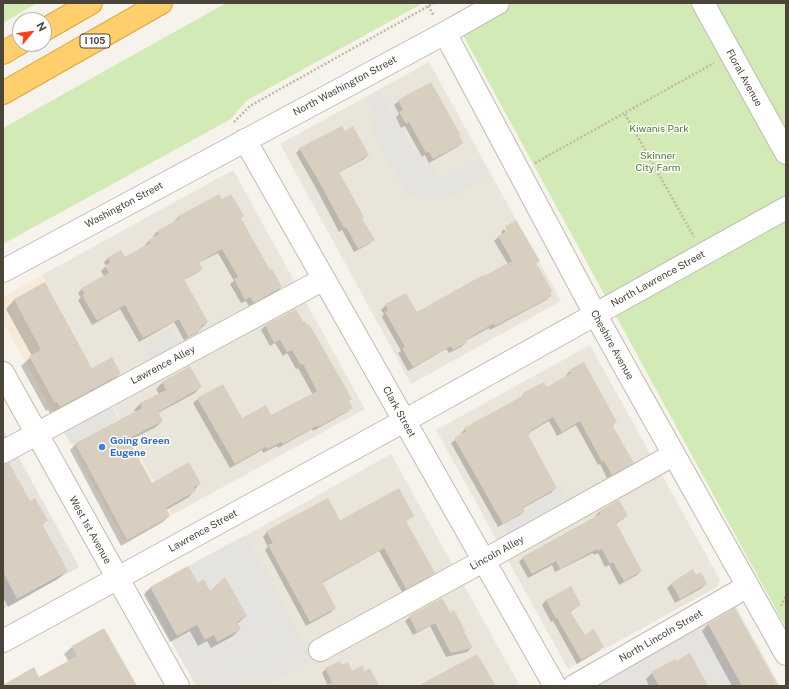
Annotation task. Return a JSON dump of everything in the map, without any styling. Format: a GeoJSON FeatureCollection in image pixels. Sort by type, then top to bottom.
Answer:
{"type":"FeatureCollection","features":[{"type":"Feature","properties":{"kind":"highway"},"geometry":{"type":"LineString","coordinates":[[52,25],[90,3]]}},
{"type":"Feature","properties":{"kind":"highway","name":"I 105"},"geometry":{"type":"LineString","coordinates":[[3,93],[161,3]]}},
{"type":"Feature","properties":{"kind":"highway"},"geometry":{"type":"LineString","coordinates":[[3,53],[12,48]]}},
{"type":"Feature","properties":{"kind":"street","name":"North Washington Street"},"geometry":{"type":"LineString","coordinates":[[239,132],[445,33],[498,3]]}},
{"type":"Feature","properties":{"kind":"street","name":"Floral Avenue"},"geometry":{"type":"LineString","coordinates":[[703,3],[786,153]]}},
{"type":"Feature","properties":{"kind":"street","name":"Cheshire Avenue"},"geometry":{"type":"LineString","coordinates":[[445,33],[595,314],[786,654]]}},
{"type":"Feature","properties":{"kind":"street","name":"Washington Street"},"geometry":{"type":"LineString","coordinates":[[3,271],[239,132]]}},
{"type":"Feature","properties":{"kind":"street","name":"Clark Street"},"geometry":{"type":"LineString","coordinates":[[239,132],[554,685]]}},
{"type":"Feature","properties":{"kind":"street","name":"North Lawrence Street"},"geometry":{"type":"LineString","coordinates":[[404,421],[786,208]]}},
{"type":"Feature","properties":{"kind":"street","name":"Lawrence Alley"},"geometry":{"type":"LineString","coordinates":[[3,452],[324,279]]}},
{"type":"Feature","properties":{"kind":"street","name":"West 1st Avenue"},"geometry":{"type":"LineString","coordinates":[[3,373],[178,686]]}},
{"type":"Feature","properties":{"kind":"street","name":"Lawrence Street"},"geometry":{"type":"LineString","coordinates":[[3,641],[404,421]]}},
{"type":"Feature","properties":{"kind":"street","name":"Lincoln Alley"},"geometry":{"type":"LineString","coordinates":[[320,650],[673,455]]}},
{"type":"Feature","properties":{"kind":"street","name":"North Lincoln Street"},"geometry":{"type":"LineString","coordinates":[[574,686],[748,586]]}},
{"type":"Feature","properties":{"kind":"path"},"geometry":{"type":"LineString","coordinates":[[239,132],[250,106],[434,3]]}},
{"type":"Feature","properties":{"kind":"path"},"geometry":{"type":"LineString","coordinates":[[519,172],[731,54]]}},
{"type":"Feature","properties":{"kind":"path"},"geometry":{"type":"LineString","coordinates":[[625,114],[703,254]]}},
{"type":"Feature","properties":{"kind":"shaded area"},"geometry":{"type":"Polygon","coordinates":[[[429,62],[561,301],[411,384],[280,144],[429,62]]]}},
{"type":"Feature","properties":{"kind":"shaded area"},"geometry":{"type":"Polygon","coordinates":[[[380,91],[415,154],[419,152],[425,163],[430,161],[437,173],[441,176],[449,176],[480,158],[489,176],[453,196],[442,199],[424,199],[408,196],[371,130],[377,117],[366,98],[380,91]]]}},
{"type":"Feature","properties":{"kind":"shaded area"},"geometry":{"type":"Polygon","coordinates":[[[233,170],[365,409],[172,515],[42,275],[233,170]]]}},
{"type":"Feature","properties":{"kind":"shaded area"},"geometry":{"type":"Polygon","coordinates":[[[42,275],[172,515],[125,542],[3,322],[3,297],[42,275]]]}},
{"type":"Feature","properties":{"kind":"shaded area"},"geometry":{"type":"Polygon","coordinates":[[[170,330],[179,347],[152,362],[143,346],[170,330]]]}},
{"type":"Feature","properties":{"kind":"shaded area"},"geometry":{"type":"Polygon","coordinates":[[[590,345],[720,580],[717,587],[568,669],[436,430],[590,345]]]}},
{"type":"Feature","properties":{"kind":"shaded area"},"geometry":{"type":"Polygon","coordinates":[[[108,399],[119,419],[71,445],[60,425],[108,399]]]}},
{"type":"Feature","properties":{"kind":"shaded area"},"geometry":{"type":"Polygon","coordinates":[[[3,429],[79,567],[3,609],[3,429]]]}},
{"type":"Feature","properties":{"kind":"shaded area"},"geometry":{"type":"Polygon","coordinates":[[[391,454],[520,686],[266,686],[314,660],[247,535],[391,454]]]}},
{"type":"Feature","properties":{"kind":"shaded area"},"geometry":{"type":"Polygon","coordinates":[[[561,485],[573,505],[511,539],[503,524],[530,509],[528,504],[561,485]]]}},
{"type":"Feature","properties":{"kind":"shaded area"},"geometry":{"type":"Polygon","coordinates":[[[247,535],[314,660],[266,686],[196,686],[144,592],[247,535]]]}},
{"type":"Feature","properties":{"kind":"shaded area"},"geometry":{"type":"Polygon","coordinates":[[[244,536],[282,605],[267,613],[272,623],[194,665],[177,636],[197,625],[205,640],[214,635],[218,642],[241,629],[237,622],[225,577],[218,584],[209,589],[204,580],[198,583],[188,566],[244,536]]]}},
{"type":"Feature","properties":{"kind":"shaded area"},"geometry":{"type":"Polygon","coordinates":[[[6,578],[17,599],[3,607],[3,579],[6,578]]]}},
{"type":"Feature","properties":{"kind":"shaded area"},"geometry":{"type":"Polygon","coordinates":[[[734,603],[780,686],[597,686],[595,683],[734,603]]]}},
{"type":"Feature","properties":{"kind":"shaded area"},"geometry":{"type":"Polygon","coordinates":[[[706,620],[742,686],[709,686],[690,651],[685,650],[701,623],[706,620]]]}},
{"type":"Feature","properties":{"kind":"shaded area"},"geometry":{"type":"Polygon","coordinates":[[[289,623],[304,651],[241,686],[208,686],[200,671],[289,623]]]}},
{"type":"Feature","properties":{"kind":"shaded area"},"geometry":{"type":"Polygon","coordinates":[[[639,662],[651,682],[644,686],[609,686],[606,681],[639,662]]]}},
{"type":"Feature","properties":{"kind":"green space"},"geometry":{"type":"Polygon","coordinates":[[[3,3],[37,3],[22,12],[12,12],[12,18],[3,23],[3,3]]]}},
{"type":"Feature","properties":{"kind":"green space"},"geometry":{"type":"Polygon","coordinates":[[[226,3],[423,3],[246,101],[231,119],[3,244],[3,128],[226,3]]]}},
{"type":"Feature","properties":{"kind":"green space","name":"Kiwanis Park"},"geometry":{"type":"Polygon","coordinates":[[[475,3],[786,3],[786,628],[452,15],[475,3]]]}},
{"type":"Feature","properties":{"kind":"building"},"geometry":{"type":"Polygon","coordinates":[[[431,82],[460,134],[459,135],[463,143],[433,159],[429,152],[426,153],[409,122],[406,124],[399,112],[403,110],[398,100],[431,82]]]}},
{"type":"Feature","properties":{"kind":"building"},"geometry":{"type":"Polygon","coordinates":[[[342,126],[345,131],[353,126],[369,155],[339,172],[375,240],[358,249],[346,227],[344,228],[299,148],[342,126]]]}},
{"type":"Feature","properties":{"kind":"building"},"geometry":{"type":"Polygon","coordinates":[[[219,194],[222,199],[231,194],[244,216],[241,218],[270,270],[272,269],[282,287],[254,303],[250,297],[245,300],[234,279],[238,277],[222,249],[199,262],[203,269],[184,279],[208,322],[201,326],[202,329],[188,337],[179,319],[143,338],[125,305],[97,321],[82,295],[85,294],[81,288],[109,273],[105,266],[110,262],[108,257],[121,250],[125,257],[150,243],[148,240],[159,234],[157,231],[179,219],[178,216],[219,194]]]}},
{"type":"Feature","properties":{"kind":"building"},"geometry":{"type":"Polygon","coordinates":[[[516,220],[540,261],[536,263],[552,291],[550,292],[552,296],[495,326],[493,324],[465,340],[467,342],[453,350],[451,346],[413,367],[402,348],[405,347],[385,312],[388,310],[385,304],[406,293],[417,312],[483,275],[484,276],[512,261],[498,236],[507,231],[505,227],[516,220]]]}},
{"type":"Feature","properties":{"kind":"building"},"geometry":{"type":"Polygon","coordinates":[[[45,282],[92,368],[112,357],[121,374],[60,407],[57,402],[55,403],[29,356],[41,350],[14,299],[45,282]]]}},
{"type":"Feature","properties":{"kind":"building"},"geometry":{"type":"Polygon","coordinates":[[[296,309],[303,322],[305,321],[307,325],[309,324],[326,353],[352,399],[349,401],[353,408],[283,444],[281,442],[268,449],[266,447],[235,464],[197,398],[223,384],[242,418],[266,405],[271,415],[317,391],[303,364],[301,365],[292,350],[287,352],[280,340],[274,343],[265,325],[296,309]]]}},
{"type":"Feature","properties":{"kind":"building"},"geometry":{"type":"Polygon","coordinates":[[[584,362],[617,422],[612,425],[634,463],[612,475],[604,461],[602,462],[580,421],[562,432],[553,417],[530,431],[531,433],[528,435],[557,488],[523,507],[525,511],[503,524],[454,438],[466,431],[464,428],[524,395],[523,393],[544,382],[547,387],[571,373],[569,370],[584,362]]]}},
{"type":"Feature","properties":{"kind":"building"},"geometry":{"type":"Polygon","coordinates":[[[190,366],[202,387],[158,412],[163,421],[128,439],[152,483],[189,462],[201,484],[194,487],[196,491],[166,508],[170,516],[127,540],[75,443],[142,408],[140,403],[166,390],[162,382],[190,366]]]}},
{"type":"Feature","properties":{"kind":"building"},"geometry":{"type":"Polygon","coordinates":[[[9,463],[30,501],[35,498],[48,521],[42,524],[68,571],[17,599],[3,572],[3,464],[9,463]]]}},
{"type":"Feature","properties":{"kind":"building"},"geometry":{"type":"Polygon","coordinates":[[[399,488],[414,516],[406,521],[435,573],[406,589],[384,548],[322,582],[336,608],[310,622],[268,545],[273,543],[266,531],[328,498],[340,520],[399,488]]]}},
{"type":"Feature","properties":{"kind":"building"},"geometry":{"type":"Polygon","coordinates":[[[619,500],[628,516],[616,523],[642,571],[624,581],[613,562],[610,564],[602,549],[598,551],[597,549],[560,569],[556,561],[532,574],[522,557],[600,514],[599,511],[619,500]]]}},
{"type":"Feature","properties":{"kind":"building"},"geometry":{"type":"Polygon","coordinates":[[[188,566],[198,583],[204,579],[210,591],[225,577],[247,616],[237,622],[241,629],[217,642],[214,635],[205,640],[197,625],[177,636],[150,587],[188,566]]]}},
{"type":"Feature","properties":{"kind":"building"},"geometry":{"type":"Polygon","coordinates":[[[693,569],[696,575],[701,572],[707,584],[680,599],[671,583],[693,569]]]}},
{"type":"Feature","properties":{"kind":"building"},"geometry":{"type":"Polygon","coordinates":[[[571,586],[581,605],[570,611],[585,635],[594,629],[604,647],[581,660],[546,600],[571,586]]]}},
{"type":"Feature","properties":{"kind":"building"},"geometry":{"type":"Polygon","coordinates":[[[442,598],[450,612],[454,610],[473,648],[451,653],[435,623],[417,632],[409,616],[442,598]]]}},
{"type":"Feature","properties":{"kind":"building"},"geometry":{"type":"Polygon","coordinates":[[[735,608],[778,686],[742,686],[708,624],[735,608]]]}},
{"type":"Feature","properties":{"kind":"building"},"geometry":{"type":"Polygon","coordinates":[[[104,628],[137,686],[3,686],[34,667],[39,677],[77,656],[72,646],[104,628]]]}},
{"type":"Feature","properties":{"kind":"building"},"geometry":{"type":"Polygon","coordinates":[[[690,653],[708,686],[659,686],[651,672],[690,653]]]}},
{"type":"Feature","properties":{"kind":"building"},"geometry":{"type":"Polygon","coordinates":[[[477,654],[496,686],[418,686],[462,662],[477,654]]]}},
{"type":"Feature","properties":{"kind":"building"},"geometry":{"type":"Polygon","coordinates":[[[340,661],[342,665],[348,662],[352,671],[363,665],[364,671],[370,668],[379,686],[325,686],[332,682],[325,668],[340,661]]]}},
{"type":"Feature","properties":{"kind":"place","name":"Going Green Eugene"},"geometry":{"type":"Point","coordinates":[102,447]}},
{"type":"Feature","properties":{"kind":"park label","name":"Skinner City Farm"},"geometry":{"type":"Point","coordinates":[658,162]}}]}
